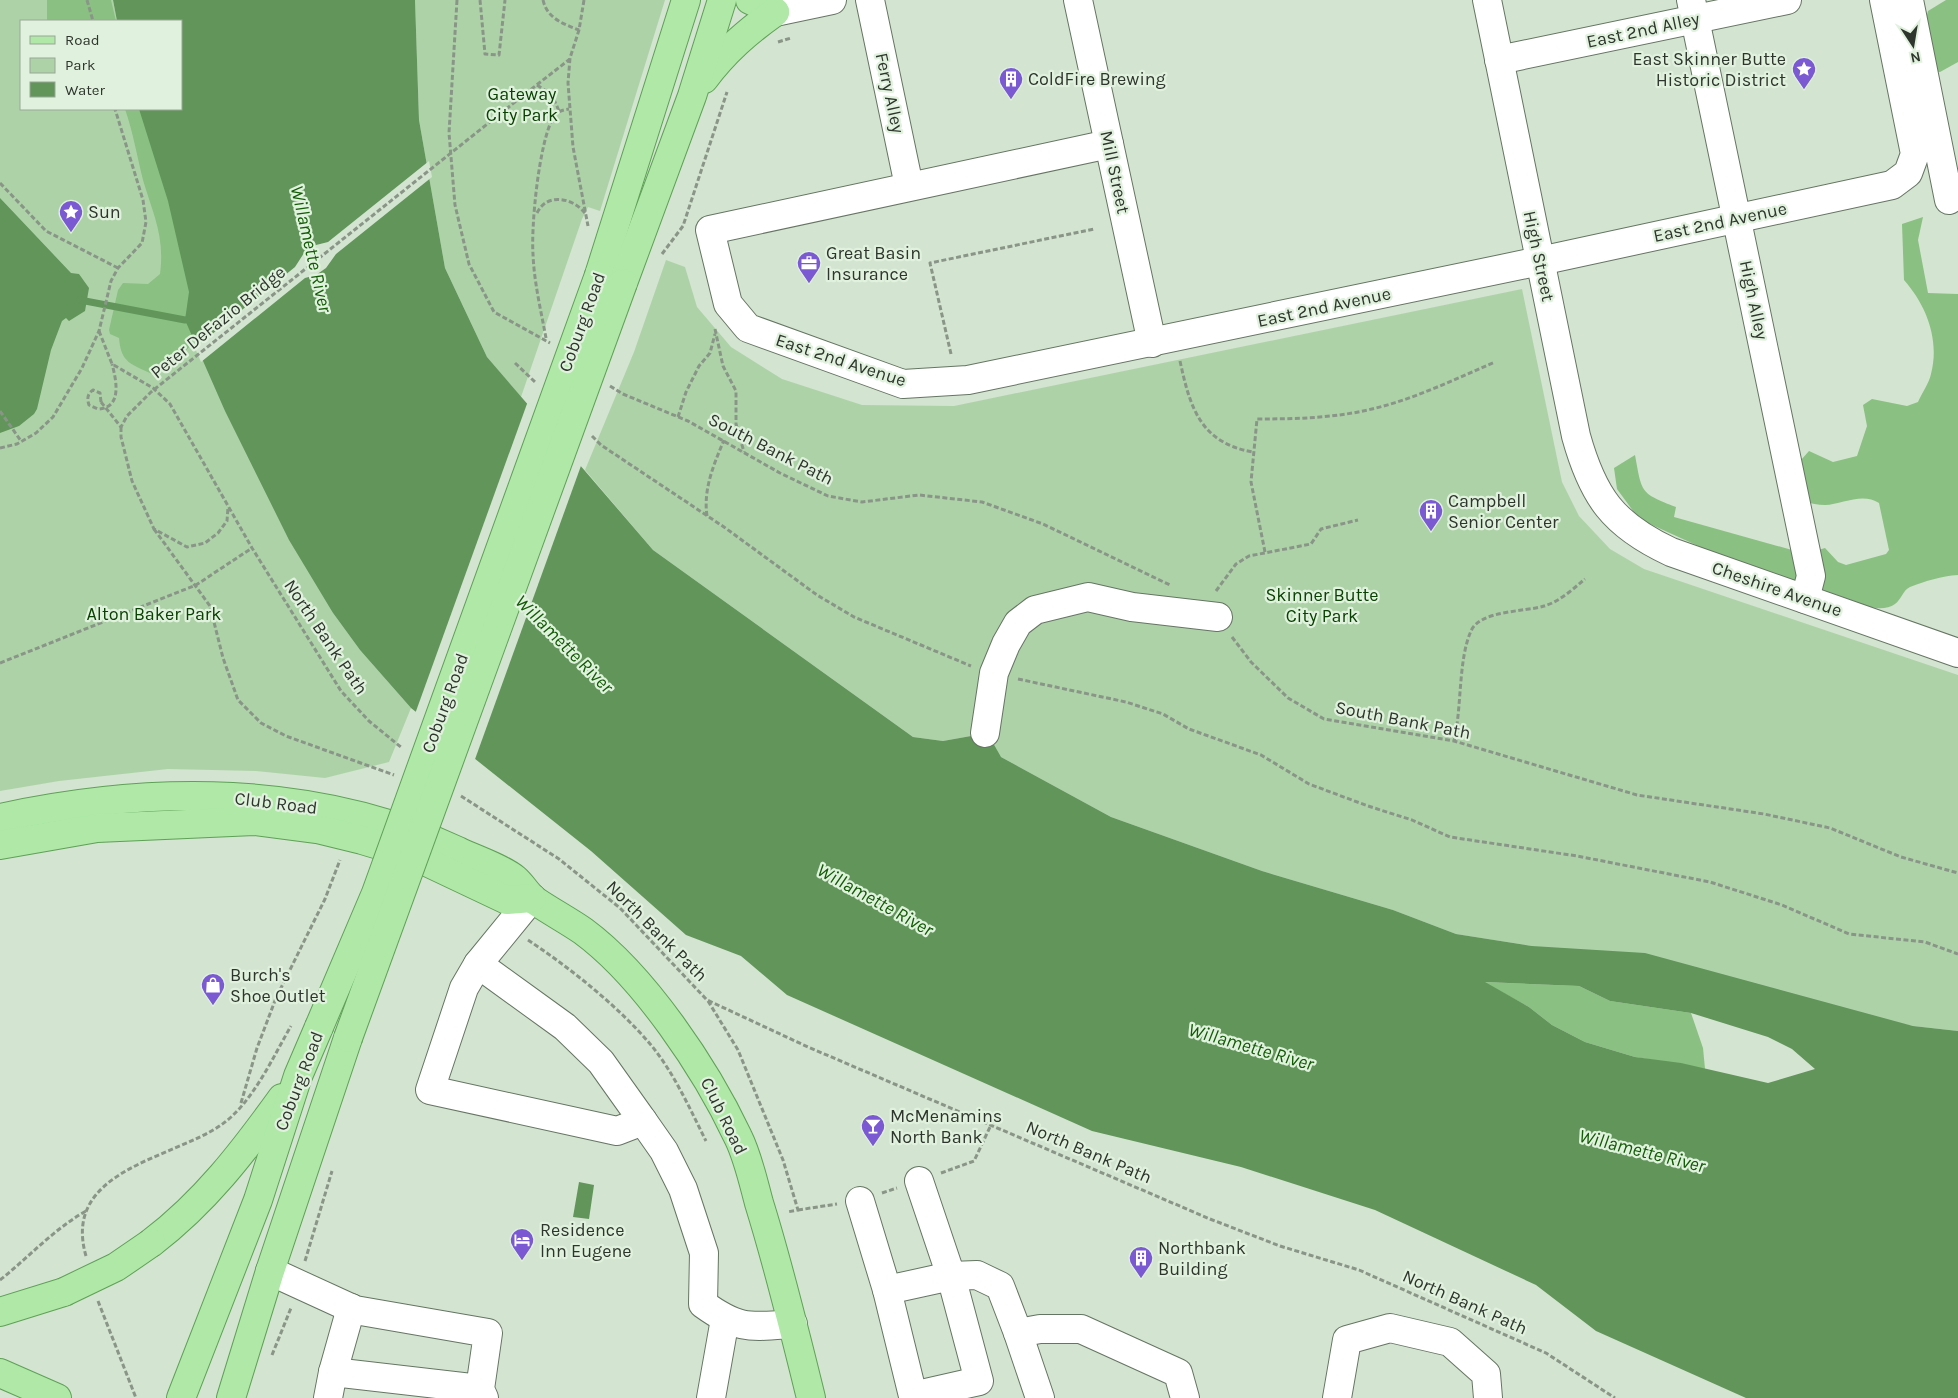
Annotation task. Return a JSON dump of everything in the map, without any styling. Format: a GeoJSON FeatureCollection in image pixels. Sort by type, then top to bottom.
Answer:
{"type":"FeatureCollection","features":[{"type":"Feature","properties":{"kind":"main road","name":"Coburg Road"},"geometry":{"type":"LineString","coordinates":[[231,1398],[270,1271],[348,1038],[611,279],[686,0]]}},
{"type":"Feature","properties":{"kind":"main road","name":"Coburg Road"},"geometry":{"type":"LineString","coordinates":[[181,1398],[258,1200],[298,1076],[307,1023],[376,893],[611,279],[692,96],[722,0]]}},
{"type":"Feature","properties":{"kind":"main road"},"geometry":{"type":"LineString","coordinates":[[750,0],[775,12]]}},
{"type":"Feature","properties":{"kind":"main road"},"geometry":{"type":"LineString","coordinates":[[692,96],[724,53],[744,33],[775,12]]}},
{"type":"Feature","properties":{"kind":"main road","name":"Club Road"},"geometry":{"type":"LineString","coordinates":[[0,818],[76,804],[148,797],[207,795],[324,808],[422,834],[514,878],[532,898],[584,932],[626,971],[690,1051],[740,1139],[764,1216],[811,1398]]}},
{"type":"Feature","properties":{"kind":"main road","name":"Club Road"},"geometry":{"type":"LineString","coordinates":[[0,845],[97,828],[254,822],[317,829],[362,840],[412,855],[507,900],[532,898]]}},
{"type":"Feature","properties":{"kind":"main road"},"geometry":{"type":"LineString","coordinates":[[0,1312],[64,1292],[116,1267],[180,1221],[229,1170],[298,1076]]}},
{"type":"Feature","properties":{"kind":"main road"},"geometry":{"type":"LineString","coordinates":[[0,1373],[57,1398]]}},
{"type":"Feature","properties":{"kind":"street"},"geometry":{"type":"LineString","coordinates":[[775,12],[832,0]]}},
{"type":"Feature","properties":{"kind":"street","name":"Ferry Alley"},"geometry":{"type":"LineString","coordinates":[[870,0],[909,186]]}},
{"type":"Feature","properties":{"kind":"street","name":"Mill Street"},"geometry":{"type":"LineString","coordinates":[[1078,0],[1109,144],[1164,341]]}},
{"type":"Feature","properties":{"kind":"street","name":"High Street"},"geometry":{"type":"LineString","coordinates":[[1487,0],[1576,436],[1590,476],[1607,506]]}},
{"type":"Feature","properties":{"kind":"street","name":"East 2nd Alley"},"geometry":{"type":"LineString","coordinates":[[1500,60],[1694,10],[1787,0]]}},
{"type":"Feature","properties":{"kind":"street","name":"East 2nd Avenue"},"geometry":{"type":"LineString","coordinates":[[909,186],[710,230],[728,304],[748,328],[903,384],[968,380],[1164,341],[1892,185],[1903,178],[1911,168],[1914,149],[1884,0]]}},
{"type":"Feature","properties":{"kind":"street"},"geometry":{"type":"LineString","coordinates":[[1909,0],[1949,200]]}},
{"type":"Feature","properties":{"kind":"street","name":"High Alley"},"geometry":{"type":"LineString","coordinates":[[1694,10],[1811,576],[1805,599]]}},
{"type":"Feature","properties":{"kind":"street"},"geometry":{"type":"LineString","coordinates":[[909,186],[1109,144]]}},
{"type":"Feature","properties":{"kind":"street","name":"Cheshire Avenue"},"geometry":{"type":"LineString","coordinates":[[1607,506],[1642,539],[1671,552],[1958,653]]}},
{"type":"Feature","properties":{"kind":"street"},"geometry":{"type":"LineString","coordinates":[[985,733],[994,673],[1006,644],[1018,623],[1035,610],[1088,597],[1132,608],[1213,609]]}},
{"type":"Feature","properties":{"kind":"street"},"geometry":{"type":"LineString","coordinates":[[532,898],[478,964],[464,988],[430,1090],[617,1131],[643,1121]]}},
{"type":"Feature","properties":{"kind":"street"},"geometry":{"type":"LineString","coordinates":[[478,964],[565,1027],[601,1062],[664,1151],[683,1189],[704,1253],[702,1304],[725,1319],[752,1327],[793,1324]]}},
{"type":"Feature","properties":{"kind":"street"},"geometry":{"type":"LineString","coordinates":[[860,1201],[887,1290],[913,1396],[979,1380],[951,1276],[919,1180]]}},
{"type":"Feature","properties":{"kind":"street"},"geometry":{"type":"LineString","coordinates":[[270,1271],[351,1308],[488,1333],[482,1394],[330,1385],[351,1308]]}},
{"type":"Feature","properties":{"kind":"street"},"geometry":{"type":"LineString","coordinates":[[887,1290],[951,1276],[977,1275],[1000,1286],[1040,1398]]}},
{"type":"Feature","properties":{"kind":"street"},"geometry":{"type":"LineString","coordinates":[[711,1398],[725,1319]]}},
{"type":"Feature","properties":{"kind":"street"},"geometry":{"type":"LineString","coordinates":[[1018,1333],[1040,1328],[1081,1329],[1178,1373],[1185,1398]]}},
{"type":"Feature","properties":{"kind":"street"},"geometry":{"type":"LineString","coordinates":[[1337,1398],[1347,1340],[1390,1328],[1450,1342],[1486,1374],[1488,1398]]}},
{"type":"Feature","properties":{"kind":"path"},"geometry":{"type":"LineString","coordinates":[[88,0],[93,20]]}},
{"type":"Feature","properties":{"kind":"path"},"geometry":{"type":"LineString","coordinates":[[456,0],[449,134],[455,205],[469,264],[494,312],[546,339],[533,254],[537,186],[545,138],[553,117],[559,111],[569,109]]}},
{"type":"Feature","properties":{"kind":"path"},"geometry":{"type":"LineString","coordinates":[[480,0],[486,54],[499,55],[505,0]]}},
{"type":"Feature","properties":{"kind":"path"},"geometry":{"type":"LineString","coordinates":[[543,0],[552,17],[563,24],[579,30]]}},
{"type":"Feature","properties":{"kind":"path"},"geometry":{"type":"LineString","coordinates":[[584,0],[579,30],[570,58],[569,109],[573,147],[588,234]]}},
{"type":"Feature","properties":{"kind":"path","name":"Peter DeFazio Bridge"},"geometry":{"type":"LineString","coordinates":[[121,427],[127,416],[151,392],[570,58]]}},
{"type":"Feature","properties":{"kind":"path"},"geometry":{"type":"LineString","coordinates":[[537,85],[552,95],[559,111]]}},
{"type":"Feature","properties":{"kind":"path"},"geometry":{"type":"LineString","coordinates":[[660,259],[683,226],[729,88]]}},
{"type":"Feature","properties":{"kind":"path"},"geometry":{"type":"LineString","coordinates":[[0,448],[21,441],[36,433],[53,416],[82,368],[99,330],[111,281],[118,268],[142,243],[146,222],[142,200],[115,110]]}},
{"type":"Feature","properties":{"kind":"path"},"geometry":{"type":"LineString","coordinates":[[0,183],[46,232],[118,268]]}},
{"type":"Feature","properties":{"kind":"path"},"geometry":{"type":"LineString","coordinates":[[535,216],[539,208],[556,199],[576,204],[586,214]]}},
{"type":"Feature","properties":{"kind":"path"},"geometry":{"type":"LineString","coordinates":[[951,354],[930,263],[1094,230]]}},
{"type":"Feature","properties":{"kind":"path"},"geometry":{"type":"LineString","coordinates":[[99,330],[112,364],[118,389],[109,406],[98,409],[89,405],[88,394],[93,390],[100,393],[101,402],[121,427],[130,473],[150,522],[210,606],[222,658],[238,700],[262,723],[286,736],[398,777]]}},
{"type":"Feature","properties":{"kind":"path","name":"South Bank Path"},"geometry":{"type":"LineString","coordinates":[[744,452],[736,424],[736,391],[723,366],[716,332],[710,353],[692,378],[678,417],[724,440],[744,452],[780,473],[828,496],[862,502],[919,495],[982,502],[1043,524],[1173,586]]}},
{"type":"Feature","properties":{"kind":"path"},"geometry":{"type":"LineString","coordinates":[[1164,341],[1200,422],[1221,441],[1240,450],[1253,452]]}},
{"type":"Feature","properties":{"kind":"path"},"geometry":{"type":"LineString","coordinates":[[1265,552],[1251,482],[1257,419],[1311,418],[1371,409],[1420,394],[1495,362]]}},
{"type":"Feature","properties":{"kind":"path"},"geometry":{"type":"LineString","coordinates":[[515,363],[537,383]]}},
{"type":"Feature","properties":{"kind":"path","name":"North Bank Path"},"geometry":{"type":"LineString","coordinates":[[112,364],[153,388],[170,404],[252,548],[341,691],[368,721],[405,751]]}},
{"type":"Feature","properties":{"kind":"path"},"geometry":{"type":"LineString","coordinates":[[0,411],[21,441]]}},
{"type":"Feature","properties":{"kind":"path"},"geometry":{"type":"LineString","coordinates":[[587,431],[602,445],[707,516],[817,595],[854,617],[904,637],[942,656],[994,673],[1126,702],[1162,714],[1189,729],[1261,755],[1310,784],[1412,820],[1450,837],[1577,856],[1710,882],[1782,905],[1849,934],[1925,942],[1958,954]]}},
{"type":"Feature","properties":{"kind":"path"},"geometry":{"type":"LineString","coordinates":[[707,516],[705,502],[711,471],[724,440]]}},
{"type":"Feature","properties":{"kind":"path"},"geometry":{"type":"LineString","coordinates":[[154,529],[187,547],[205,543],[218,533],[227,521],[228,506]]}},
{"type":"Feature","properties":{"kind":"path"},"geometry":{"type":"LineString","coordinates":[[1213,609],[1236,564],[1249,556],[1311,544],[1322,529],[1358,520]]}},
{"type":"Feature","properties":{"kind":"path"},"geometry":{"type":"LineString","coordinates":[[0,663],[196,585],[252,548]]}},
{"type":"Feature","properties":{"kind":"path"},"geometry":{"type":"LineString","coordinates":[[1454,741],[1459,721],[1466,651],[1471,629],[1481,620],[1493,616],[1545,606],[1569,592],[1585,579]]}},
{"type":"Feature","properties":{"kind":"path","name":"South Bank Path"},"geometry":{"type":"LineString","coordinates":[[1213,609],[1250,662],[1288,698],[1324,719],[1454,741],[1637,795],[1764,814],[1830,828],[1901,857],[1958,873]]}},
{"type":"Feature","properties":{"kind":"path","name":"North Bank Path"},"geometry":{"type":"LineString","coordinates":[[457,792],[559,859],[620,908],[707,1000],[808,1047],[1210,1219],[1280,1246],[1359,1270],[1546,1353],[1615,1398]]}},
{"type":"Feature","properties":{"kind":"path"},"geometry":{"type":"LineString","coordinates":[[241,1105],[257,1048],[276,998],[325,898],[340,859]]}},
{"type":"Feature","properties":{"kind":"path"},"geometry":{"type":"LineString","coordinates":[[707,1000],[738,1050],[783,1160],[798,1210],[764,1216]]}},
{"type":"Feature","properties":{"kind":"path"},"geometry":{"type":"LineString","coordinates":[[87,1261],[81,1230],[87,1210],[102,1187],[126,1171],[221,1125],[241,1105],[270,1064],[307,1023]]}},
{"type":"Feature","properties":{"kind":"path"},"geometry":{"type":"LineString","coordinates":[[270,1361],[298,1284],[332,1169]]}},
{"type":"Feature","properties":{"kind":"path"},"geometry":{"type":"LineString","coordinates":[[0,1280],[32,1254],[65,1222],[87,1210]]}},
{"type":"Feature","properties":{"kind":"path"},"geometry":{"type":"LineString","coordinates":[[98,1299],[136,1398]]}},
{"type":"Feature","properties":{"kind":"green space","name":"Alton Baker Park"},"geometry":{"type":"Polygon","coordinates":[[[0,0],[113,0],[117,20],[20,20],[20,110],[139,110],[333,613],[360,650],[411,708],[389,762],[325,778],[256,771],[168,769],[59,781],[0,791],[0,0]]]}},
{"type":"Feature","properties":{"kind":"green space","name":"Gateway City Park"},"geometry":{"type":"Polygon","coordinates":[[[415,0],[665,0],[600,211],[588,207],[582,219],[521,397],[487,357],[445,268],[419,120],[415,0]]]}},
{"type":"Feature","properties":{"kind":"green space","name":"Skinner Butte City Park"},"geometry":{"type":"Polygon","coordinates":[[[666,260],[685,267],[697,307],[731,347],[782,379],[862,405],[954,406],[1522,289],[1562,482],[1579,516],[1610,549],[1644,569],[1958,675],[1958,1031],[1913,1026],[1532,946],[1456,934],[1393,910],[1262,871],[1111,817],[1001,757],[971,736],[943,741],[913,737],[653,550],[585,470],[634,352],[666,260]]]}},
{"type":"Feature","properties":{"kind":"shaded area"},"geometry":{"type":"Polygon","coordinates":[[[47,0],[111,0],[116,20],[47,20],[47,0]]]}},
{"type":"Feature","properties":{"kind":"shaded area"},"geometry":{"type":"Polygon","coordinates":[[[1946,0],[1958,0],[1958,62],[1940,72],[1929,71],[1918,52],[1928,11],[1946,0]]]}},
{"type":"Feature","properties":{"kind":"shaded area"},"geometry":{"type":"Polygon","coordinates":[[[125,110],[143,110],[187,265],[195,324],[190,347],[154,375],[125,358],[120,347],[119,338],[110,334],[109,330],[118,290],[123,283],[148,284],[160,274],[161,248],[157,226],[143,180],[125,110]]]}},
{"type":"Feature","properties":{"kind":"shaded area"},"geometry":{"type":"Polygon","coordinates":[[[1923,217],[1918,240],[1928,293],[1958,294],[1958,575],[1934,579],[1910,587],[1895,604],[1885,608],[1874,608],[1707,550],[1639,519],[1617,489],[1614,468],[1635,455],[1639,477],[1645,490],[1655,498],[1676,507],[1674,517],[1799,552],[1825,548],[1838,562],[1846,565],[1886,554],[1889,550],[1879,503],[1866,499],[1825,505],[1805,502],[1793,469],[1809,451],[1833,462],[1857,456],[1867,426],[1863,405],[1872,399],[1907,406],[1918,402],[1930,377],[1934,348],[1925,312],[1919,300],[1904,280],[1902,224],[1923,217]]]}},
{"type":"Feature","properties":{"kind":"shaded area"},"geometry":{"type":"Polygon","coordinates":[[[1483,982],[1579,986],[1610,1001],[1691,1013],[1703,1048],[1705,1069],[1635,1057],[1585,1042],[1552,1025],[1529,1007],[1483,982]]]}},
{"type":"Feature","properties":{"kind":"water","name":"Willamette River"},"geometry":{"type":"Polygon","coordinates":[[[113,0],[415,0],[419,120],[445,268],[487,357],[653,550],[913,737],[943,741],[971,736],[993,743],[1001,757],[1111,817],[1262,871],[1393,910],[1456,934],[1532,946],[1645,953],[1913,1026],[1958,1031],[1958,1398],[1746,1398],[1596,1331],[1536,1285],[1375,1210],[1241,1167],[1092,1131],[787,995],[741,956],[686,935],[591,851],[411,708],[360,650],[333,613],[289,540],[225,411],[185,320],[189,292],[168,201],[139,110],[182,110],[182,20],[117,20],[113,0]],[[1485,982],[1529,1007],[1552,1025],[1585,1042],[1635,1057],[1681,1063],[1768,1083],[1815,1069],[1792,1049],[1768,1037],[1691,1013],[1610,1001],[1579,986],[1485,982]]]}},
{"type":"Feature","properties":{"kind":"water"},"geometry":{"type":"Polygon","coordinates":[[[0,198],[71,273],[79,274],[89,288],[85,311],[69,321],[66,318],[62,321],[51,350],[37,409],[34,414],[19,426],[0,433],[0,198]]]}},
{"type":"Feature","properties":{"kind":"water"},"geometry":{"type":"Polygon","coordinates":[[[579,1182],[594,1185],[589,1219],[573,1217],[579,1182]]]}},
{"type":"Feature","properties":{"kind":"pier"},"geometry":{"type":"Polygon","coordinates":[[[429,161],[432,177],[336,254],[326,268],[316,275],[305,278],[201,362],[195,348],[295,267],[304,253],[316,245],[328,242],[429,161]]]}},
{"type":"Feature","properties":{"kind":"pier"},"geometry":{"type":"Polygon","coordinates":[[[528,401],[582,463],[474,762],[415,714],[528,401]]]}},
{"type":"Feature","properties":{"kind":"waterway"},"geometry":{"type":"LineString","coordinates":[[80,300],[185,320],[192,319]]}},
{"type":"Feature","properties":{"kind":"place","name":"East Skinner Butte Historic District"},"geometry":{"type":"Point","coordinates":[1804,90]}},
{"type":"Feature","properties":{"kind":"place","name":"ColdFire Brewing"},"geometry":{"type":"Point","coordinates":[1011,100]}},
{"type":"Feature","properties":{"kind":"place","name":"Sun"},"geometry":{"type":"Point","coordinates":[71,233]}},
{"type":"Feature","properties":{"kind":"place","name":"Great Basin Insurance"},"geometry":{"type":"Point","coordinates":[809,284]}},
{"type":"Feature","properties":{"kind":"place","name":"Campbell Senior Center"},"geometry":{"type":"Point","coordinates":[1431,532]}},
{"type":"Feature","properties":{"kind":"place","name":"Burch's Shoe Outlet"},"geometry":{"type":"Point","coordinates":[213,1006]}},
{"type":"Feature","properties":{"kind":"place","name":"McMenamins North Bank"},"geometry":{"type":"Point","coordinates":[873,1147]}},
{"type":"Feature","properties":{"kind":"place","name":"Residence Inn Eugene"},"geometry":{"type":"Point","coordinates":[522,1261]}},
{"type":"Feature","properties":{"kind":"place","name":"Northbank Building"},"geometry":{"type":"Point","coordinates":[1141,1279]}}]}
